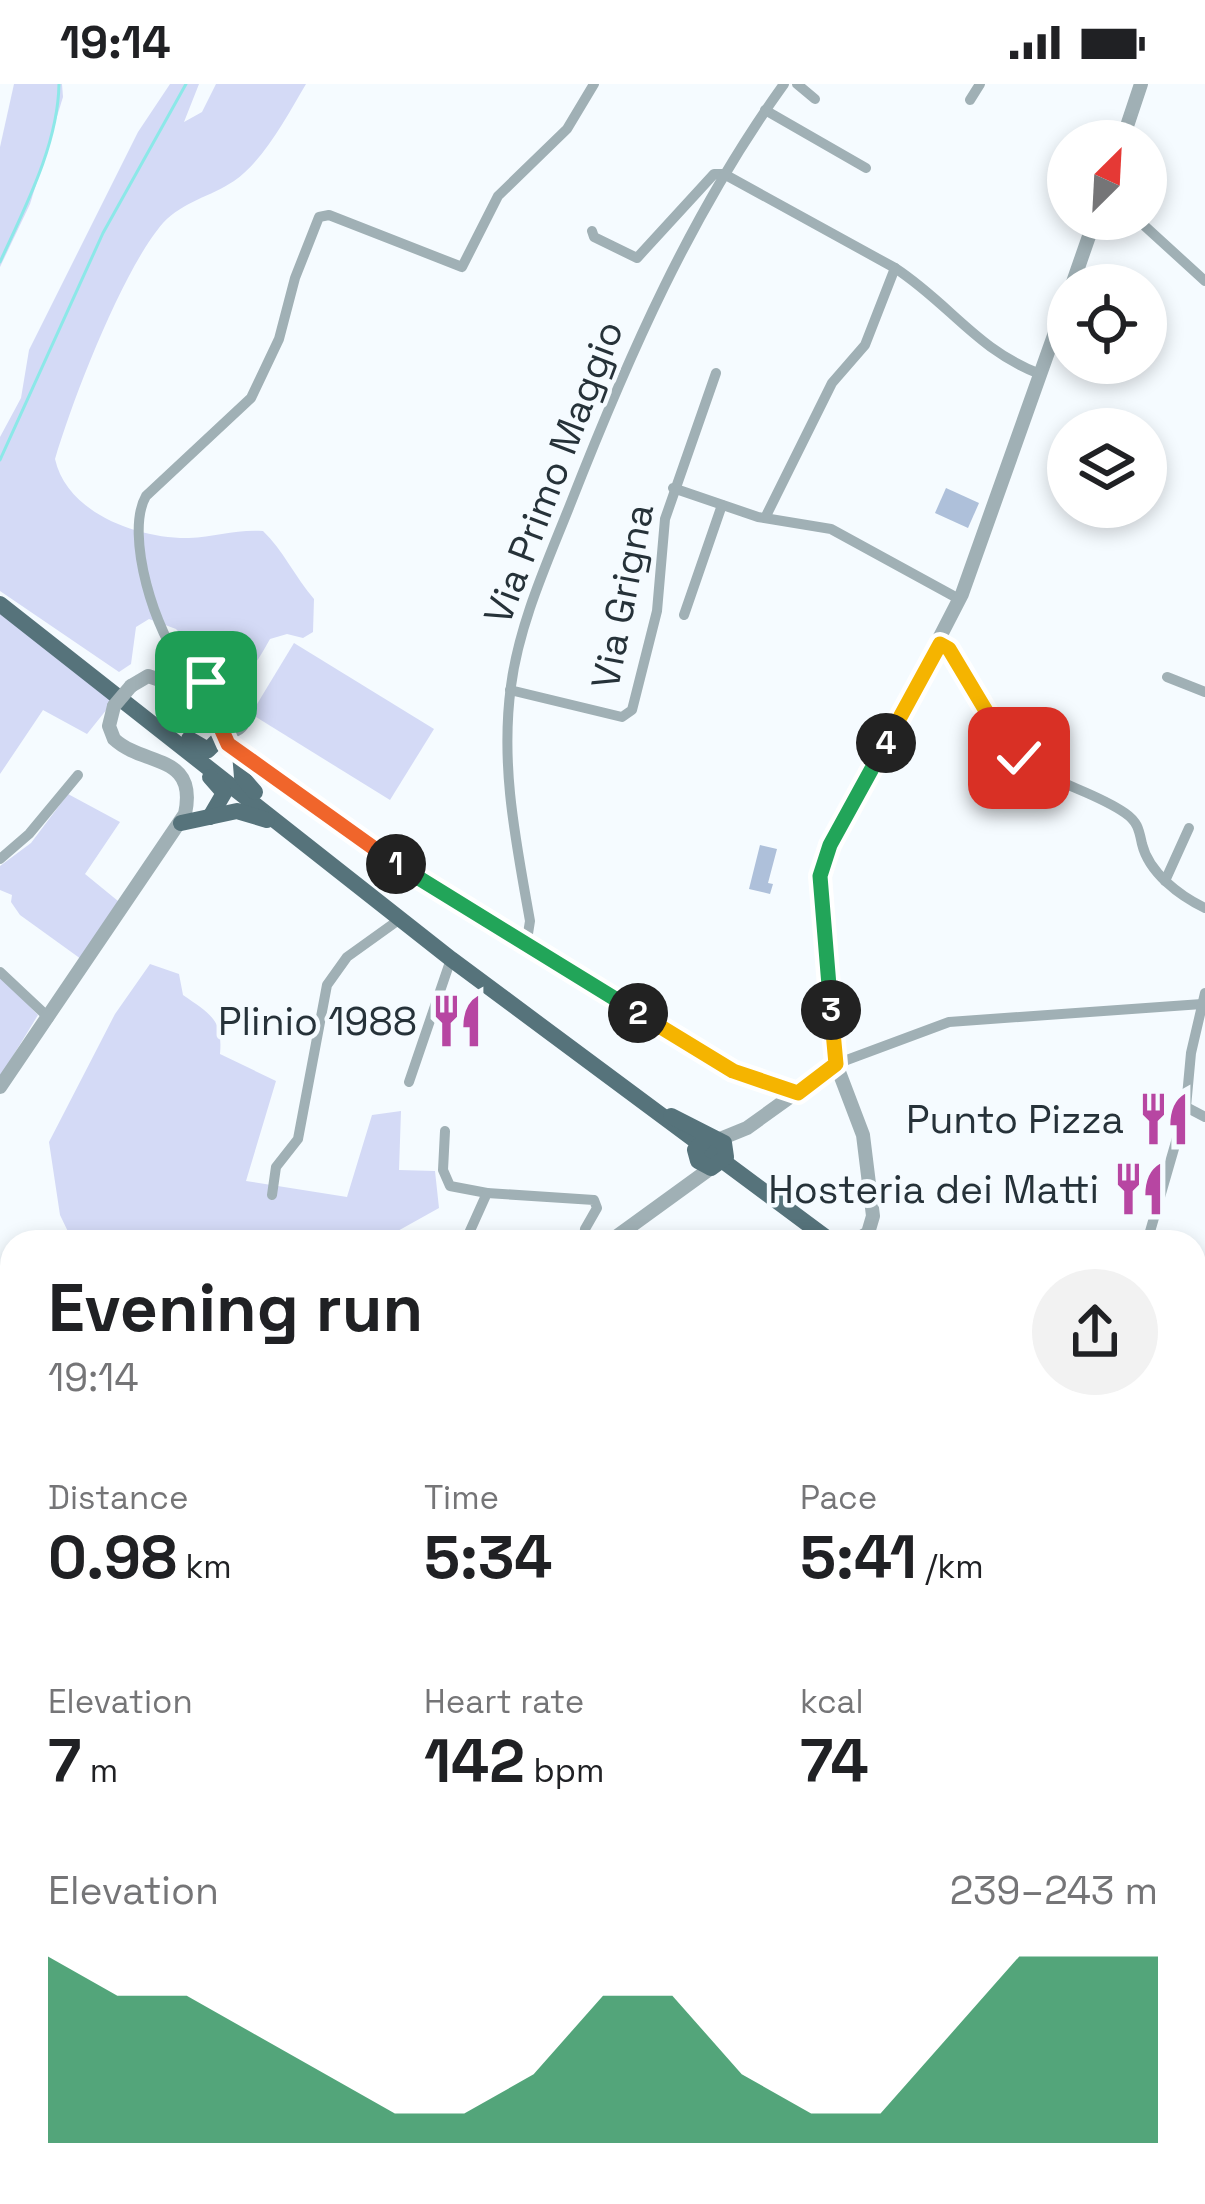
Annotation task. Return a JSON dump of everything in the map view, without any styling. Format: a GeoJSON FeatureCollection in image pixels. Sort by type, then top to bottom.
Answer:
{"type":"FeatureCollection","features":[{"type":"Feature","properties":{"kind":"main road"},"geometry":{"type":"LineString","coordinates":[[0,604],[124,706],[154,723],[451,959],[661,1116],[699,1153]]}},
{"type":"Feature","properties":{"kind":"main road"},"geometry":{"type":"LineString","coordinates":[[124,706],[154,712],[204,749],[214,748],[218,721]]}},
{"type":"Feature","properties":{"kind":"main road"},"geometry":{"type":"LineString","coordinates":[[154,723],[161,736],[224,790],[222,804],[210,817]]}},
{"type":"Feature","properties":{"kind":"main road"},"geometry":{"type":"LineString","coordinates":[[239,753],[246,784],[278,811],[288,829]]}},
{"type":"Feature","properties":{"kind":"main road"},"geometry":{"type":"LineString","coordinates":[[181,823],[192,817],[248,812],[288,829]]}},
{"type":"Feature","properties":{"kind":"main road"},"geometry":{"type":"LineString","coordinates":[[661,1116],[686,1149],[720,1163],[828,1230]]}},
{"type":"Feature","properties":{"kind":"main road"},"geometry":{"type":"LineString","coordinates":[[720,1163],[828,1230]]}},
{"type":"Feature","properties":{"kind":"main road"},"geometry":{"type":"LineString","coordinates":[[748,1181],[815,1230]]}},
{"type":"Feature","properties":{"kind":"street"},"geometry":{"type":"LineString","coordinates":[[239,753],[238,706],[230,694],[192,673],[170,645],[141,559],[137,513],[152,489],[251,398],[279,339],[295,278],[319,217],[329,215],[461,267],[498,196],[567,129],[594,84]]}},
{"type":"Feature","properties":{"kind":"street"},"geometry":{"type":"LineString","coordinates":[[724,174],[784,84]]}},
{"type":"Feature","properties":{"kind":"street"},"geometry":{"type":"LineString","coordinates":[[797,84],[815,99]]}},
{"type":"Feature","properties":{"kind":"street"},"geometry":{"type":"LineString","coordinates":[[970,100],[980,84]]}},
{"type":"Feature","properties":{"kind":"street"},"geometry":{"type":"LineString","coordinates":[[1129,120],[1141,84]]}},
{"type":"Feature","properties":{"kind":"street"},"geometry":{"type":"LineString","coordinates":[[765,110],[866,168]]}},
{"type":"Feature","properties":{"kind":"street"},"geometry":{"type":"LineString","coordinates":[[592,231],[594,237],[637,258],[714,175],[724,174],[896,268],[1001,359],[1040,374]]}},
{"type":"Feature","properties":{"kind":"street","name":"Via Primo Maggio"},"geometry":{"type":"LineString","coordinates":[[522,941],[529,937],[530,921],[506,788],[510,690],[542,575],[653,303],[724,174]]}},
{"type":"Feature","properties":{"kind":"street"},"geometry":{"type":"LineString","coordinates":[[1160,240],[1205,281]]}},
{"type":"Feature","properties":{"kind":"street"},"geometry":{"type":"LineString","coordinates":[[765,518],[832,383],[865,345],[896,268]]}},
{"type":"Feature","properties":{"kind":"street"},"geometry":{"type":"LineString","coordinates":[[872,1230],[861,1126],[836,1064],[820,892],[824,862],[940,644],[1047,354]]}},
{"type":"Feature","properties":{"kind":"street","name":"Via Grigna"},"geometry":{"type":"LineString","coordinates":[[510,690],[622,717],[629,714],[657,611],[664,526],[673,488],[716,373]]}},
{"type":"Feature","properties":{"kind":"street"},"geometry":{"type":"LineString","coordinates":[[673,488],[765,518],[831,529],[959,599]]}},
{"type":"Feature","properties":{"kind":"street"},"geometry":{"type":"LineString","coordinates":[[684,615],[722,505]]}},
{"type":"Feature","properties":{"kind":"street"},"geometry":{"type":"LineString","coordinates":[[940,644],[949,649],[1007,746],[1046,778],[1129,815],[1165,881],[1177,895],[1205,908]]}},
{"type":"Feature","properties":{"kind":"street"},"geometry":{"type":"LineString","coordinates":[[0,1087],[181,823],[188,797],[184,781],[172,766],[114,739],[109,722],[124,706],[131,686],[142,677],[159,679],[187,708],[236,730],[242,725]]}},
{"type":"Feature","properties":{"kind":"street"},"geometry":{"type":"LineString","coordinates":[[1167,677],[1205,692]]}},
{"type":"Feature","properties":{"kind":"street"},"geometry":{"type":"LineString","coordinates":[[214,687],[222,697],[218,721],[239,753],[386,857],[725,1067],[798,1093]]}},
{"type":"Feature","properties":{"kind":"street"},"geometry":{"type":"LineString","coordinates":[[218,721],[230,703],[238,706]]}},
{"type":"Feature","properties":{"kind":"street"},"geometry":{"type":"LineString","coordinates":[[0,859],[29,835],[78,775]]}},
{"type":"Feature","properties":{"kind":"street"},"geometry":{"type":"LineString","coordinates":[[1165,881],[1190,828]]}},
{"type":"Feature","properties":{"kind":"street"},"geometry":{"type":"LineString","coordinates":[[272,1195],[276,1168],[298,1138],[328,985],[347,957],[400,919]]}},
{"type":"Feature","properties":{"kind":"street"},"geometry":{"type":"LineString","coordinates":[[409,1082],[451,959]]}},
{"type":"Feature","properties":{"kind":"street"},"geometry":{"type":"LineString","coordinates":[[0,972],[49,1018]]}},
{"type":"Feature","properties":{"kind":"street"},"geometry":{"type":"LineString","coordinates":[[621,1230],[699,1153],[748,1128],[836,1064],[949,1022],[1203,998],[1186,1107],[1152,1230]]}},
{"type":"Feature","properties":{"kind":"street"},"geometry":{"type":"LineString","coordinates":[[1186,1107],[1205,1117]]}},
{"type":"Feature","properties":{"kind":"street"},"geometry":{"type":"LineString","coordinates":[[445,1131],[443,1170],[450,1186],[594,1200],[597,1208],[585,1230]]}},
{"type":"Feature","properties":{"kind":"street"},"geometry":{"type":"LineString","coordinates":[[699,1153],[720,1163]]}},
{"type":"Feature","properties":{"kind":"street"},"geometry":{"type":"LineString","coordinates":[[470,1230],[487,1193]]}},
{"type":"Feature","properties":{"kind":"shaded area"},"geometry":{"type":"Polygon","coordinates":[[[14,84],[62,84],[63,97],[30,204],[0,267],[0,147],[14,84]]]}},
{"type":"Feature","properties":{"kind":"shaded area"},"geometry":{"type":"Polygon","coordinates":[[[170,84],[199,84],[184,122],[202,112],[216,84],[306,84],[256,161],[225,186],[171,216],[148,244],[101,335],[55,459],[74,494],[89,508],[127,528],[189,538],[263,531],[277,547],[314,599],[313,632],[303,638],[287,634],[270,639],[247,672],[224,680],[176,629],[149,619],[136,627],[131,664],[119,672],[0,591],[0,437],[21,398],[29,350],[138,132],[170,84]]]}},
{"type":"Feature","properties":{"kind":"shaded area"},"geometry":{"type":"Polygon","coordinates":[[[0,610],[115,699],[87,734],[43,710],[0,774],[0,610]]]}},
{"type":"Feature","properties":{"kind":"shaded area"},"geometry":{"type":"Polygon","coordinates":[[[294,643],[434,729],[390,800],[251,714],[294,643]]]}},
{"type":"Feature","properties":{"kind":"shaded area"},"geometry":{"type":"Polygon","coordinates":[[[68,794],[120,822],[85,874],[118,901],[81,959],[20,915],[12,895],[0,890],[0,866],[31,843],[68,794]]]}},
{"type":"Feature","properties":{"kind":"shaded area"},"geometry":{"type":"Polygon","coordinates":[[[150,964],[179,974],[183,995],[217,1025],[220,1054],[276,1081],[246,1181],[347,1197],[372,1115],[401,1111],[399,1170],[435,1171],[439,1208],[400,1230],[67,1230],[60,1215],[49,1142],[115,1014],[150,964]]]}},
{"type":"Feature","properties":{"kind":"shaded area"},"geometry":{"type":"Polygon","coordinates":[[[0,976],[38,1015],[0,1077],[0,976]]]}},
{"type":"Feature","properties":{"kind":"building"},"geometry":{"type":"Polygon","coordinates":[[[946,488],[979,503],[968,528],[935,513],[946,488]]]}},
{"type":"Feature","properties":{"kind":"building"},"geometry":{"type":"Polygon","coordinates":[[[760,845],[777,849],[768,883],[773,884],[770,894],[749,889],[760,845]]]}},
{"type":"Feature","properties":{"kind":"waterway"},"geometry":{"type":"LineString","coordinates":[[0,262],[46,153],[59,84]]}},
{"type":"Feature","properties":{"kind":"waterway"},"geometry":{"type":"LineString","coordinates":[[0,460],[103,233],[186,84]]}},
{"type":"Feature","properties":{"kind":"place","name":"Plinio 1988"},"geometry":{"type":"Point","coordinates":[457,1021]}},
{"type":"Feature","properties":{"kind":"place","name":"Punto Pizza"},"geometry":{"type":"Point","coordinates":[1164,1119]}},
{"type":"Feature","properties":{"kind":"place","name":"Hosteria dei Matti"},"geometry":{"type":"Point","coordinates":[1139,1189]}},
{"type":"Feature","properties":{"kind":"route"},"geometry":{"type":"LineString","coordinates":[[206,682],[222,697],[216,717],[228,744],[386,857],[725,1067],[798,1093],[836,1064],[820,892],[824,862],[940,644],[949,649],[1007,746],[1019,758]]}}]}
